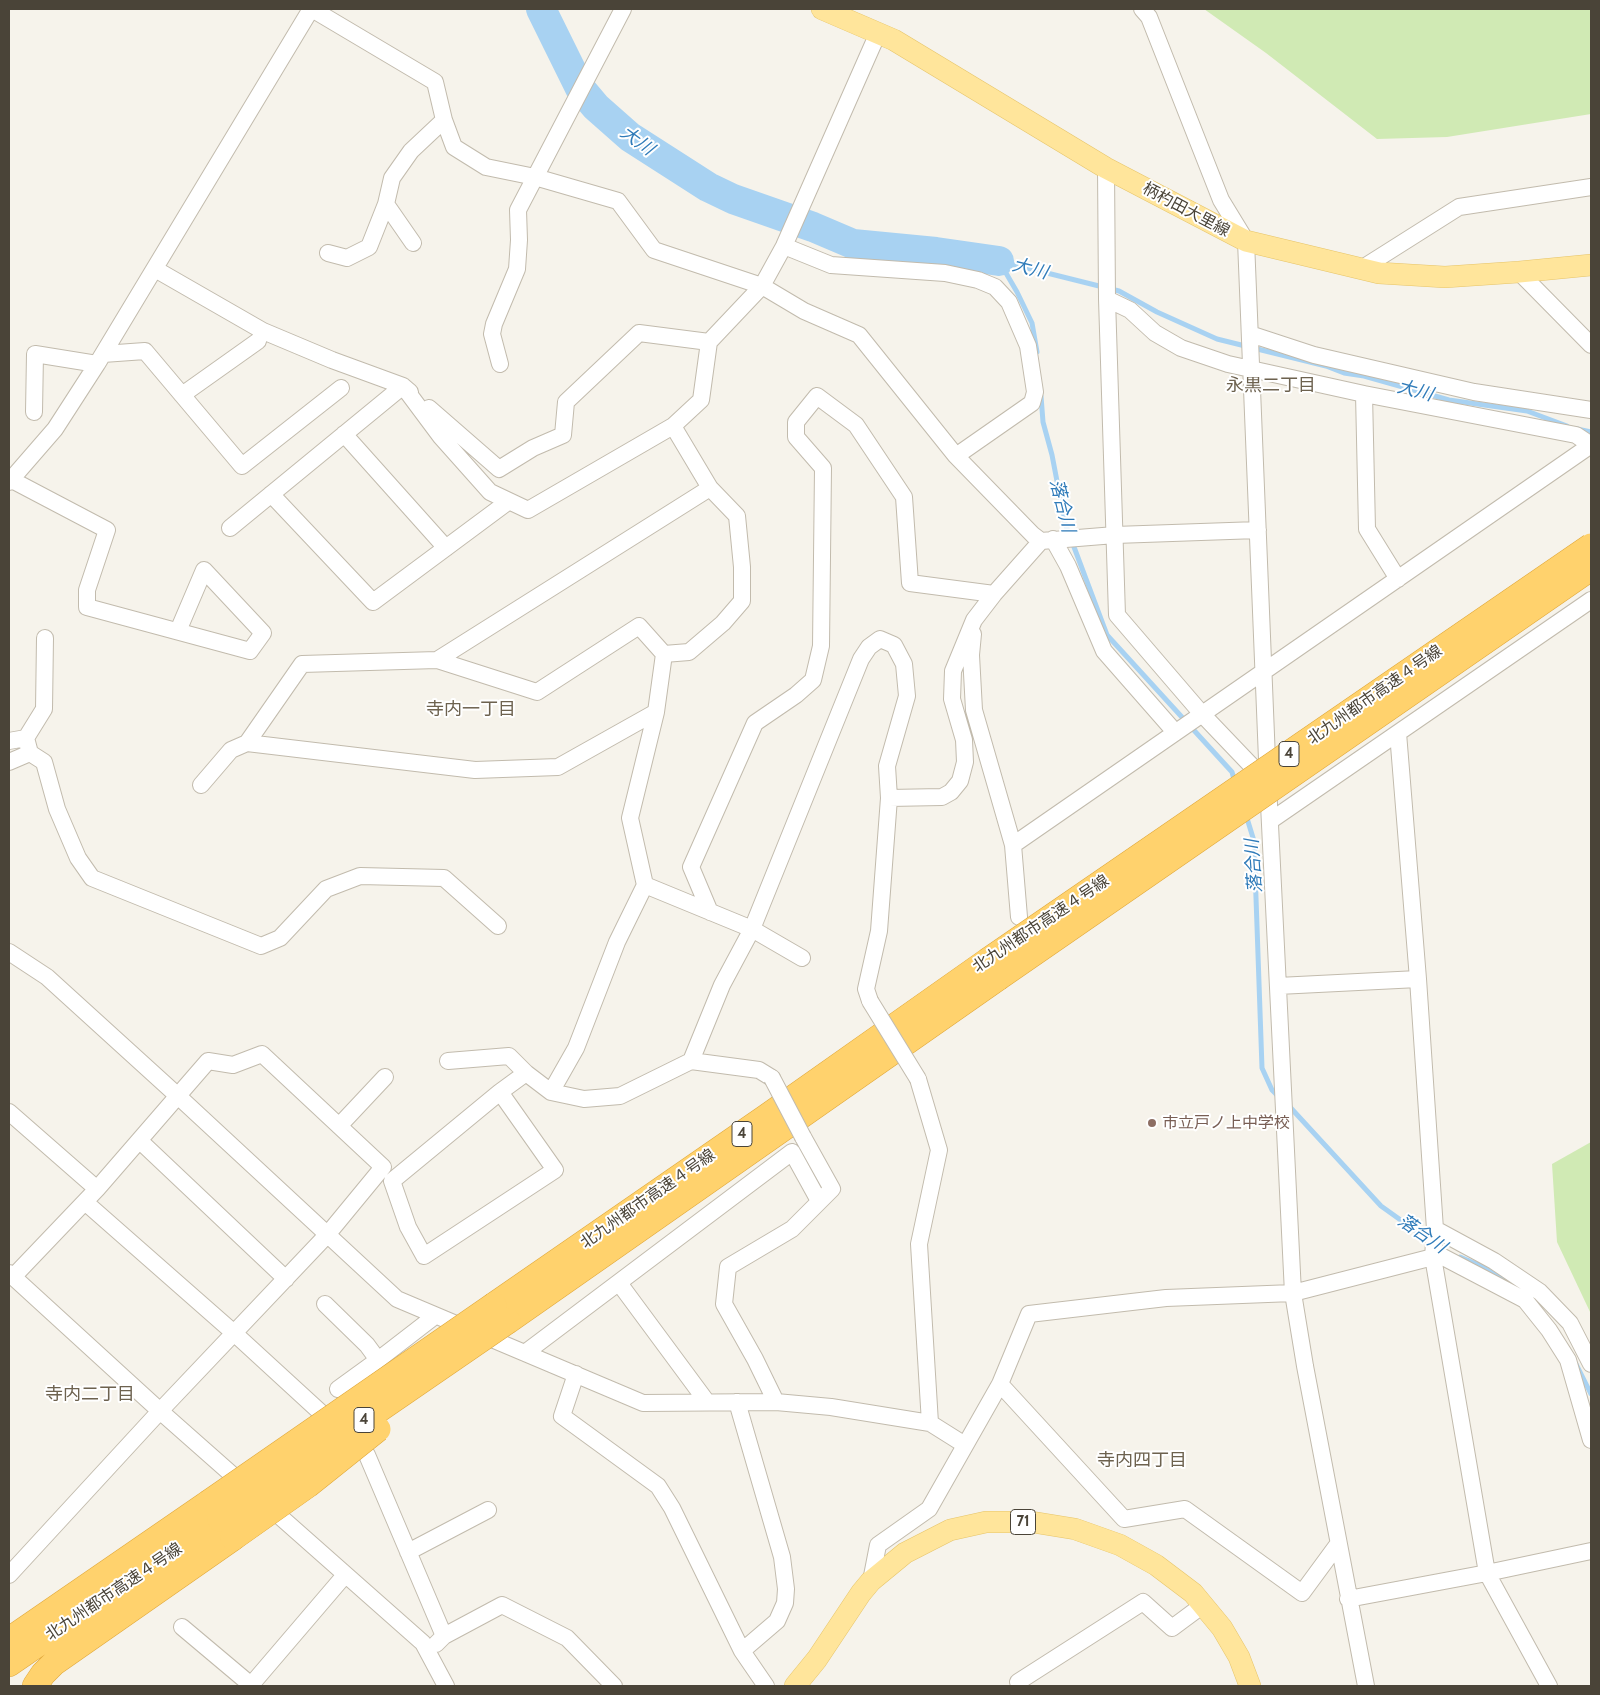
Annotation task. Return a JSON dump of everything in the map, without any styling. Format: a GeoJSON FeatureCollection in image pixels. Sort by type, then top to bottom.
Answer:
{"type":"FeatureCollection","features":[{"type":"Feature","properties":{"kind":"highway","name":"北九州都市高速４号線"},"geometry":{"type":"LineString","coordinates":[[993,969],[1591,546]]}},
{"type":"Feature","properties":{"kind":"highway","name":"北九州都市高速４号線"},"geometry":{"type":"LineString","coordinates":[[501,1313],[758,1123],[993,969],[1591,568]]}},
{"type":"Feature","properties":{"kind":"highway","name":"4"},"geometry":{"type":"LineString","coordinates":[[220,1520],[308,1485],[377,1430],[501,1313]]}},
{"type":"Feature","properties":{"kind":"highway","name":"4"},"geometry":{"type":"LineString","coordinates":[[220,1520],[501,1313]]}},
{"type":"Feature","properties":{"kind":"highway","name":"北九州都市高速４号線"},"geometry":{"type":"LineString","coordinates":[[9,1640],[220,1520]]}},
{"type":"Feature","properties":{"kind":"highway","name":"北九州都市高速４号線"},"geometry":{"type":"LineString","coordinates":[[9,1664],[220,1520]]}},
{"type":"Feature","properties":{"kind":"highway"},"geometry":{"type":"LineString","coordinates":[[36,1686],[43,1674],[61,1657],[220,1520]]}},
{"type":"Feature","properties":{"kind":"main road","name":"柄杓田大里線"},"geometry":{"type":"LineString","coordinates":[[822,9],[894,40],[1106,168],[1246,241],[1378,273],[1445,277],[1591,265]]}},
{"type":"Feature","properties":{"kind":"main road","name":"71"},"geometry":{"type":"LineString","coordinates":[[804,1682],[861,1593],[871,1581],[905,1553],[950,1530],[986,1522],[1032,1522],[1075,1529],[1120,1546],[1156,1565],[1193,1593],[1222,1628],[1239,1657],[1250,1686]]}},
{"type":"Feature","properties":{"kind":"street"},"geometry":{"type":"LineString","coordinates":[[178,632],[204,570],[264,633],[250,651],[87,608],[87,590],[107,530],[10,481],[55,429],[100,359],[312,9],[436,82],[444,120],[454,147],[486,167],[535,177],[618,201],[654,250],[762,286],[804,311],[859,335],[956,456],[1033,535],[1047,540],[1115,534],[1258,530]]}},
{"type":"Feature","properties":{"kind":"street"},"geometry":{"type":"LineString","coordinates":[[500,364],[492,334],[494,324],[517,269],[519,240],[518,210],[624,9]]}},
{"type":"Feature","properties":{"kind":"street"},"geometry":{"type":"LineString","coordinates":[[1142,9],[1149,17],[1221,200],[1246,241],[1268,784],[1293,1292],[1348,1599],[1366,1686]]}},
{"type":"Feature","properties":{"kind":"street"},"geometry":{"type":"LineString","coordinates":[[403,386],[441,436],[490,492],[528,510],[673,426],[701,400],[710,342],[762,286],[784,246],[878,33]]}},
{"type":"Feature","properties":{"kind":"street"},"geometry":{"type":"LineString","coordinates":[[328,253],[347,258],[369,247],[386,204],[392,178],[411,151],[444,120]]}},
{"type":"Feature","properties":{"kind":"street"},"geometry":{"type":"LineString","coordinates":[[1106,168],[1107,299],[1117,615],[1202,714],[1268,784]]}},
{"type":"Feature","properties":{"kind":"street"},"geometry":{"type":"LineString","coordinates":[[1362,269],[1459,207],[1591,187]]}},
{"type":"Feature","properties":{"kind":"street"},"geometry":{"type":"LineString","coordinates":[[386,204],[413,243]]}},
{"type":"Feature","properties":{"kind":"street"},"geometry":{"type":"LineString","coordinates":[[784,246],[831,265],[945,273],[978,280],[995,287],[1009,302],[1028,346],[1035,392],[1032,403],[956,456]]}},
{"type":"Feature","properties":{"kind":"street"},"geometry":{"type":"LineString","coordinates":[[155,270],[263,331],[332,360],[403,386],[499,469],[533,448],[564,435],[566,402],[638,333],[710,342]]}},
{"type":"Feature","properties":{"kind":"street"},"geometry":{"type":"LineString","coordinates":[[1519,272],[1591,345]]}},
{"type":"Feature","properties":{"kind":"street"},"geometry":{"type":"LineString","coordinates":[[1013,845],[1591,445],[1576,435],[1364,394],[1251,365],[1228,364],[1181,348],[1155,333],[1130,310],[1107,299]]}},
{"type":"Feature","properties":{"kind":"street"},"geometry":{"type":"LineString","coordinates":[[1250,337],[1314,355],[1474,392],[1591,410]]}},
{"type":"Feature","properties":{"kind":"street"},"geometry":{"type":"LineString","coordinates":[[182,394],[258,341]]}},
{"type":"Feature","properties":{"kind":"street"},"geometry":{"type":"LineString","coordinates":[[34,412],[35,354],[100,359],[145,351],[242,466],[341,388]]}},
{"type":"Feature","properties":{"kind":"street"},"geometry":{"type":"LineString","coordinates":[[230,528],[403,386]]}},
{"type":"Feature","properties":{"kind":"street"},"geometry":{"type":"LineString","coordinates":[[1364,394],[1367,529],[1398,579]]}},
{"type":"Feature","properties":{"kind":"street"},"geometry":{"type":"LineString","coordinates":[[710,912],[691,867],[755,723],[813,680],[821,646],[823,468],[796,437],[796,422],[817,396],[856,425],[904,497],[910,583],[994,594]]}},
{"type":"Feature","properties":{"kind":"street"},"geometry":{"type":"LineString","coordinates":[[664,654],[688,652],[724,623],[742,601],[742,567],[737,516],[710,488],[673,426]]}},
{"type":"Feature","properties":{"kind":"street"},"geometry":{"type":"LineString","coordinates":[[344,434],[446,548]]}},
{"type":"Feature","properties":{"kind":"street"},"geometry":{"type":"LineString","coordinates":[[437,660],[710,488]]}},
{"type":"Feature","properties":{"kind":"street"},"geometry":{"type":"LineString","coordinates":[[271,494],[373,602],[509,501]]}},
{"type":"Feature","properties":{"kind":"street"},"geometry":{"type":"LineString","coordinates":[[889,798],[942,797],[951,792],[960,781],[965,762],[964,740],[952,699],[953,671],[974,620],[994,594],[1047,540]]}},
{"type":"Feature","properties":{"kind":"street"},"geometry":{"type":"LineString","coordinates":[[1047,540],[1068,566],[1104,650],[1176,732]]}},
{"type":"Feature","properties":{"kind":"street"},"geometry":{"type":"LineString","coordinates":[[1270,822],[1591,600]]}},
{"type":"Feature","properties":{"kind":"street"},"geometry":{"type":"LineString","coordinates":[[974,620],[972,656],[974,710],[1013,845],[1019,917]]}},
{"type":"Feature","properties":{"kind":"street"},"geometry":{"type":"LineString","coordinates":[[247,743],[302,664],[437,660],[537,692],[638,626],[664,654]]}},
{"type":"Feature","properties":{"kind":"street"},"geometry":{"type":"LineString","coordinates":[[9,762],[28,745],[44,709],[45,638]]}},
{"type":"Feature","properties":{"kind":"street"},"geometry":{"type":"LineString","coordinates":[[691,1061],[722,985],[752,929],[861,659],[869,647],[880,640],[894,645],[904,664],[907,696],[887,766],[889,798],[879,931],[866,989],[870,1001],[918,1079],[939,1150],[918,1244],[930,1423]]}},
{"type":"Feature","properties":{"kind":"street"},"geometry":{"type":"LineString","coordinates":[[551,1092],[576,1048],[617,942],[644,885],[630,818],[656,712],[664,654]]}},
{"type":"Feature","properties":{"kind":"street"},"geometry":{"type":"LineString","coordinates":[[201,785],[231,750],[247,743],[475,770],[558,767],[656,712]]}},
{"type":"Feature","properties":{"kind":"street"},"geometry":{"type":"LineString","coordinates":[[1398,733],[1418,979],[1435,1229],[1433,1258],[1487,1573],[1545,1685]]}},
{"type":"Feature","properties":{"kind":"street"},"geometry":{"type":"LineString","coordinates":[[9,741],[28,745],[44,762],[57,809],[78,858],[92,878],[260,946],[280,938],[326,888],[360,876],[444,878],[498,926]]}},
{"type":"Feature","properties":{"kind":"street"},"geometry":{"type":"LineString","coordinates":[[644,885],[752,929],[802,958]]}},
{"type":"Feature","properties":{"kind":"street"},"geometry":{"type":"LineString","coordinates":[[9,952],[47,978],[179,1097],[397,1299],[643,1403],[776,1402],[832,1407],[930,1423],[965,1445]]}},
{"type":"Feature","properties":{"kind":"street"},"geometry":{"type":"LineString","coordinates":[[1278,986],[1418,979]]}},
{"type":"Feature","properties":{"kind":"street"},"geometry":{"type":"LineString","coordinates":[[9,1574],[160,1411],[327,1235],[383,1167],[262,1054],[233,1065],[208,1061],[179,1097],[97,1189],[11,1275],[160,1411],[423,1643],[446,1686]]}},
{"type":"Feature","properties":{"kind":"street"},"geometry":{"type":"LineString","coordinates":[[448,1061],[509,1056],[526,1073],[551,1092],[584,1099],[620,1096],[691,1061],[759,1070],[772,1078],[832,1189],[792,1229],[728,1266],[724,1304],[755,1358],[776,1402]]}},
{"type":"Feature","properties":{"kind":"street"},"geometry":{"type":"LineString","coordinates":[[500,1092],[555,1170],[424,1256],[408,1227],[392,1181],[500,1092],[526,1073]]}},
{"type":"Feature","properties":{"kind":"street"},"geometry":{"type":"LineString","coordinates":[[339,1126],[385,1077]]}},
{"type":"Feature","properties":{"kind":"street"},"geometry":{"type":"LineString","coordinates":[[9,1112],[97,1189]]}},
{"type":"Feature","properties":{"kind":"street"},"geometry":{"type":"LineString","coordinates":[[140,1141],[286,1279]]}},
{"type":"Feature","properties":{"kind":"street"},"geometry":{"type":"LineString","coordinates":[[526,1353],[792,1152],[819,1201]]}},
{"type":"Feature","properties":{"kind":"street"},"geometry":{"type":"LineString","coordinates":[[85,1202],[234,1333],[367,1455],[444,1636]]}},
{"type":"Feature","properties":{"kind":"street"},"geometry":{"type":"LineString","coordinates":[[1435,1229],[1494,1261],[1540,1292],[1570,1323],[1591,1364]]}},
{"type":"Feature","properties":{"kind":"street"},"geometry":{"type":"LineString","coordinates":[[871,1581],[878,1545],[929,1509],[1000,1384],[1029,1314],[1166,1298],[1293,1292],[1433,1258],[1442,1258],[1525,1300],[1549,1330],[1568,1360],[1591,1440]]}},
{"type":"Feature","properties":{"kind":"street"},"geometry":{"type":"LineString","coordinates":[[619,1283],[707,1402]]}},
{"type":"Feature","properties":{"kind":"street"},"geometry":{"type":"LineString","coordinates":[[325,1304],[367,1345],[378,1360]]}},
{"type":"Feature","properties":{"kind":"street"},"geometry":{"type":"LineString","coordinates":[[338,1389],[435,1316]]}},
{"type":"Feature","properties":{"kind":"street"},"geometry":{"type":"LineString","coordinates":[[576,1374],[562,1416],[658,1486],[672,1508],[742,1652],[766,1686]]}},
{"type":"Feature","properties":{"kind":"street"},"geometry":{"type":"LineString","coordinates":[[1000,1384],[1124,1519],[1185,1509],[1302,1594],[1338,1544]]}},
{"type":"Feature","properties":{"kind":"street"},"geometry":{"type":"LineString","coordinates":[[737,1402],[782,1557],[786,1588],[784,1603],[777,1621],[742,1652]]}},
{"type":"Feature","properties":{"kind":"street"},"geometry":{"type":"LineString","coordinates":[[408,1552],[488,1510]]}},
{"type":"Feature","properties":{"kind":"street"},"geometry":{"type":"LineString","coordinates":[[1348,1599],[1591,1551]]}},
{"type":"Feature","properties":{"kind":"street"},"geometry":{"type":"LineString","coordinates":[[182,1627],[251,1685],[345,1575]]}},
{"type":"Feature","properties":{"kind":"street"},"geometry":{"type":"LineString","coordinates":[[1018,1682],[1142,1602],[1172,1628],[1203,1605]]}},
{"type":"Feature","properties":{"kind":"street"},"geometry":{"type":"LineString","coordinates":[[428,1654],[444,1636],[502,1605],[567,1638],[614,1686]]}},
{"type":"Feature","properties":{"kind":"green space"},"geometry":{"type":"Polygon","coordinates":[[[1204,9],[1591,9],[1591,114],[1447,137],[1377,139],[1266,53],[1204,9]]]}},
{"type":"Feature","properties":{"kind":"green space"},"geometry":{"type":"Polygon","coordinates":[[[1591,1142],[1591,1314],[1557,1242],[1552,1164],[1591,1142]]]}},
{"type":"Feature","properties":{"kind":"waterway","name":"大川"},"geometry":{"type":"LineString","coordinates":[[541,9],[580,88],[596,107],[630,137],[708,187],[733,199],[813,227],[853,244],[936,252],[999,261]]}},
{"type":"Feature","properties":{"kind":"waterway","name":"落合川"},"geometry":{"type":"LineString","coordinates":[[999,261],[1032,323],[1037,352]]}},
{"type":"Feature","properties":{"kind":"waterway","name":"大川"},"geometry":{"type":"LineString","coordinates":[[999,261],[1119,291],[1157,312],[1217,339],[1326,366],[1344,373],[1364,376],[1449,400],[1527,411],[1567,426]]}},
{"type":"Feature","properties":{"kind":"waterway","name":"落合川"},"geometry":{"type":"LineString","coordinates":[[1041,396],[1043,422],[1052,455],[1065,523],[1107,635],[1232,772],[1235,783]]}},
{"type":"Feature","properties":{"kind":"waterway","name":"大川"},"geometry":{"type":"LineString","coordinates":[[1577,429],[1591,432]]}},
{"type":"Feature","properties":{"kind":"waterway","name":"落合川"},"geometry":{"type":"LineString","coordinates":[[1246,815],[1254,841],[1262,1068],[1272,1090],[1279,1097]]}},
{"type":"Feature","properties":{"kind":"waterway","name":"落合川"},"geometry":{"type":"LineString","coordinates":[[1289,1106],[1381,1206],[1430,1241]]}},
{"type":"Feature","properties":{"kind":"waterway","name":"落合川"},"geometry":{"type":"LineString","coordinates":[[1460,1257],[1481,1266],[1505,1281]]}},
{"type":"Feature","properties":{"kind":"waterway","name":"落合川"},"geometry":{"type":"LineString","coordinates":[[1576,1364],[1591,1394]]}},
{"type":"Feature","properties":{"kind":"place","name":"市立戸ノ上中学校"},"geometry":{"type":"Point","coordinates":[1152,1123]}},
{"type":"Feature","properties":{"kind":"district","name":"永黒二丁目"},"geometry":{"type":"Point","coordinates":[1271,386]}},
{"type":"Feature","properties":{"kind":"district","name":"寺内一丁目"},"geometry":{"type":"Point","coordinates":[471,710]}},
{"type":"Feature","properties":{"kind":"district","name":"寺内二丁目"},"geometry":{"type":"Point","coordinates":[90,1395]}},
{"type":"Feature","properties":{"kind":"district","name":"寺内四丁目"},"geometry":{"type":"Point","coordinates":[1142,1461]}}]}
